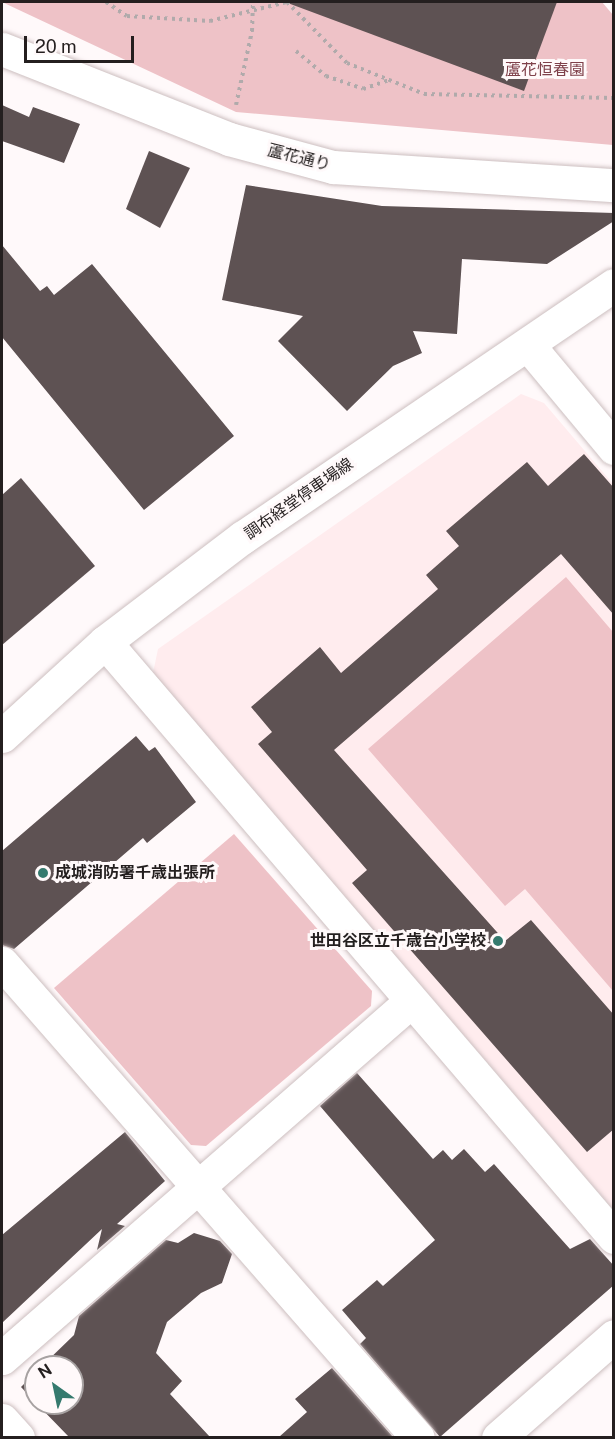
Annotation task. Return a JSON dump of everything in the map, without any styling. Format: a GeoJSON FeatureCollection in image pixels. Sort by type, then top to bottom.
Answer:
{"type":"FeatureCollection","features":[{"type":"Feature","properties":{"kind":"street","name":"蘆花通り"},"geometry":{"type":"LineString","coordinates":[[2,50],[229,139],[333,167],[614,185]]}},
{"type":"Feature","properties":{"kind":"street","name":"調布経堂停車場線"},"geometry":{"type":"LineString","coordinates":[[2,736],[105,642],[243,537],[529,346],[614,285]]}},
{"type":"Feature","properties":{"kind":"street"},"geometry":{"type":"LineString","coordinates":[[529,346],[614,448]]}},
{"type":"Feature","properties":{"kind":"street"},"geometry":{"type":"LineString","coordinates":[[105,642],[410,1002],[614,1237]]}},
{"type":"Feature","properties":{"kind":"street"},"geometry":{"type":"LineString","coordinates":[[2,963],[418,1437]]}},
{"type":"Feature","properties":{"kind":"street"},"geometry":{"type":"LineString","coordinates":[[2,1358],[195,1184],[410,1002]]}},
{"type":"Feature","properties":{"kind":"street"},"geometry":{"type":"LineString","coordinates":[[498,1437],[614,1336]]}},
{"type":"Feature","properties":{"kind":"street"},"geometry":{"type":"LineString","coordinates":[[2,1420],[18,1437]]}},
{"type":"Feature","properties":{"kind":"path"},"geometry":{"type":"LineString","coordinates":[[106,2],[127,16],[167,21],[210,21],[287,2],[347,63],[424,94],[614,98]]}},
{"type":"Feature","properties":{"kind":"path"},"geometry":{"type":"LineString","coordinates":[[235,109],[252,31],[249,13],[253,2]]}},
{"type":"Feature","properties":{"kind":"path"},"geometry":{"type":"LineString","coordinates":[[296,51],[326,76],[363,89],[389,80]]}},
{"type":"Feature","properties":{"kind":"shaded area","name":"世田谷区立千歳台小学校"},"geometry":{"type":"Polygon","coordinates":[[[521,394],[544,403],[613,484],[613,1209],[153,673],[158,649],[521,394]]]}},
{"type":"Feature","properties":{"kind":"green space","name":"蘆花恒春園"},"geometry":{"type":"Polygon","coordinates":[[[2,2],[602,2],[613,15],[613,145],[236,112],[2,2]]]}},
{"type":"Feature","properties":{"kind":"green space"},"geometry":{"type":"Polygon","coordinates":[[[566,577],[613,632],[613,991],[525,889],[505,906],[368,749],[566,577]]]}},
{"type":"Feature","properties":{"kind":"green space"},"geometry":{"type":"Polygon","coordinates":[[[234,834],[372,991],[371,1006],[206,1146],[191,1145],[54,988],[234,834]]]}},
{"type":"Feature","properties":{"kind":"building"},"geometry":{"type":"Polygon","coordinates":[[[285,2],[557,2],[524,91],[285,2]]]}},
{"type":"Feature","properties":{"kind":"building"},"geometry":{"type":"Polygon","coordinates":[[[2,105],[29,117],[33,107],[80,124],[64,163],[2,141],[2,105]]]}},
{"type":"Feature","properties":{"kind":"building"},"geometry":{"type":"Polygon","coordinates":[[[149,151],[190,168],[160,228],[126,209],[149,151]]]}},
{"type":"Feature","properties":{"kind":"building"},"geometry":{"type":"Polygon","coordinates":[[[246,185],[382,206],[614,213],[614,221],[547,264],[462,259],[457,334],[413,331],[422,353],[393,366],[347,411],[278,341],[303,316],[222,300],[246,185]]]}},
{"type":"Feature","properties":{"kind":"building"},"geometry":{"type":"Polygon","coordinates":[[[2,245],[40,291],[47,286],[54,295],[92,264],[234,436],[144,510],[2,337],[2,245]]]}},
{"type":"Feature","properties":{"kind":"building"},"geometry":{"type":"Polygon","coordinates":[[[584,454],[614,488],[614,615],[561,554],[334,750],[505,941],[531,920],[614,1015],[614,1129],[587,1152],[352,883],[367,870],[258,744],[272,732],[251,707],[320,647],[341,673],[438,589],[426,575],[459,546],[446,531],[527,462],[548,486],[584,454]]]}},
{"type":"Feature","properties":{"kind":"building"},"geometry":{"type":"Polygon","coordinates":[[[21,478],[95,566],[2,645],[2,495],[21,478]]]}},
{"type":"Feature","properties":{"kind":"building"},"geometry":{"type":"Polygon","coordinates":[[[136,736],[149,751],[155,747],[196,802],[147,843],[143,838],[14,949],[2,945],[2,851],[136,736]]]}},
{"type":"Feature","properties":{"kind":"building"},"geometry":{"type":"Polygon","coordinates":[[[357,1073],[433,1159],[443,1150],[452,1160],[464,1149],[485,1172],[494,1164],[570,1249],[590,1239],[614,1266],[614,1285],[440,1437],[360,1344],[366,1338],[342,1310],[377,1280],[383,1286],[435,1240],[320,1106],[357,1073]]]}},
{"type":"Feature","properties":{"kind":"building"},"geometry":{"type":"Polygon","coordinates":[[[125,1132],[165,1181],[117,1224],[125,1226],[97,1250],[102,1229],[2,1323],[2,1235],[125,1132]]]}},
{"type":"Feature","properties":{"kind":"building"},"geometry":{"type":"Polygon","coordinates":[[[194,1233],[220,1241],[232,1254],[222,1283],[201,1293],[167,1322],[156,1353],[182,1381],[170,1394],[210,1437],[69,1437],[48,1415],[84,1415],[84,1355],[53,1355],[74,1335],[79,1316],[166,1240],[178,1243],[194,1233]]]}},
{"type":"Feature","properties":{"kind":"building"},"geometry":{"type":"Polygon","coordinates":[[[332,1368],[393,1437],[279,1437],[307,1412],[295,1399],[332,1368]]]}},
{"type":"Feature","properties":{"kind":"place","name":"成城消防署千歳出張所"},"geometry":{"type":"Point","coordinates":[43,873]}},
{"type":"Feature","properties":{"kind":"place","name":"世田谷区立千歳台小学校"},"geometry":{"type":"Point","coordinates":[498,941]}}]}
